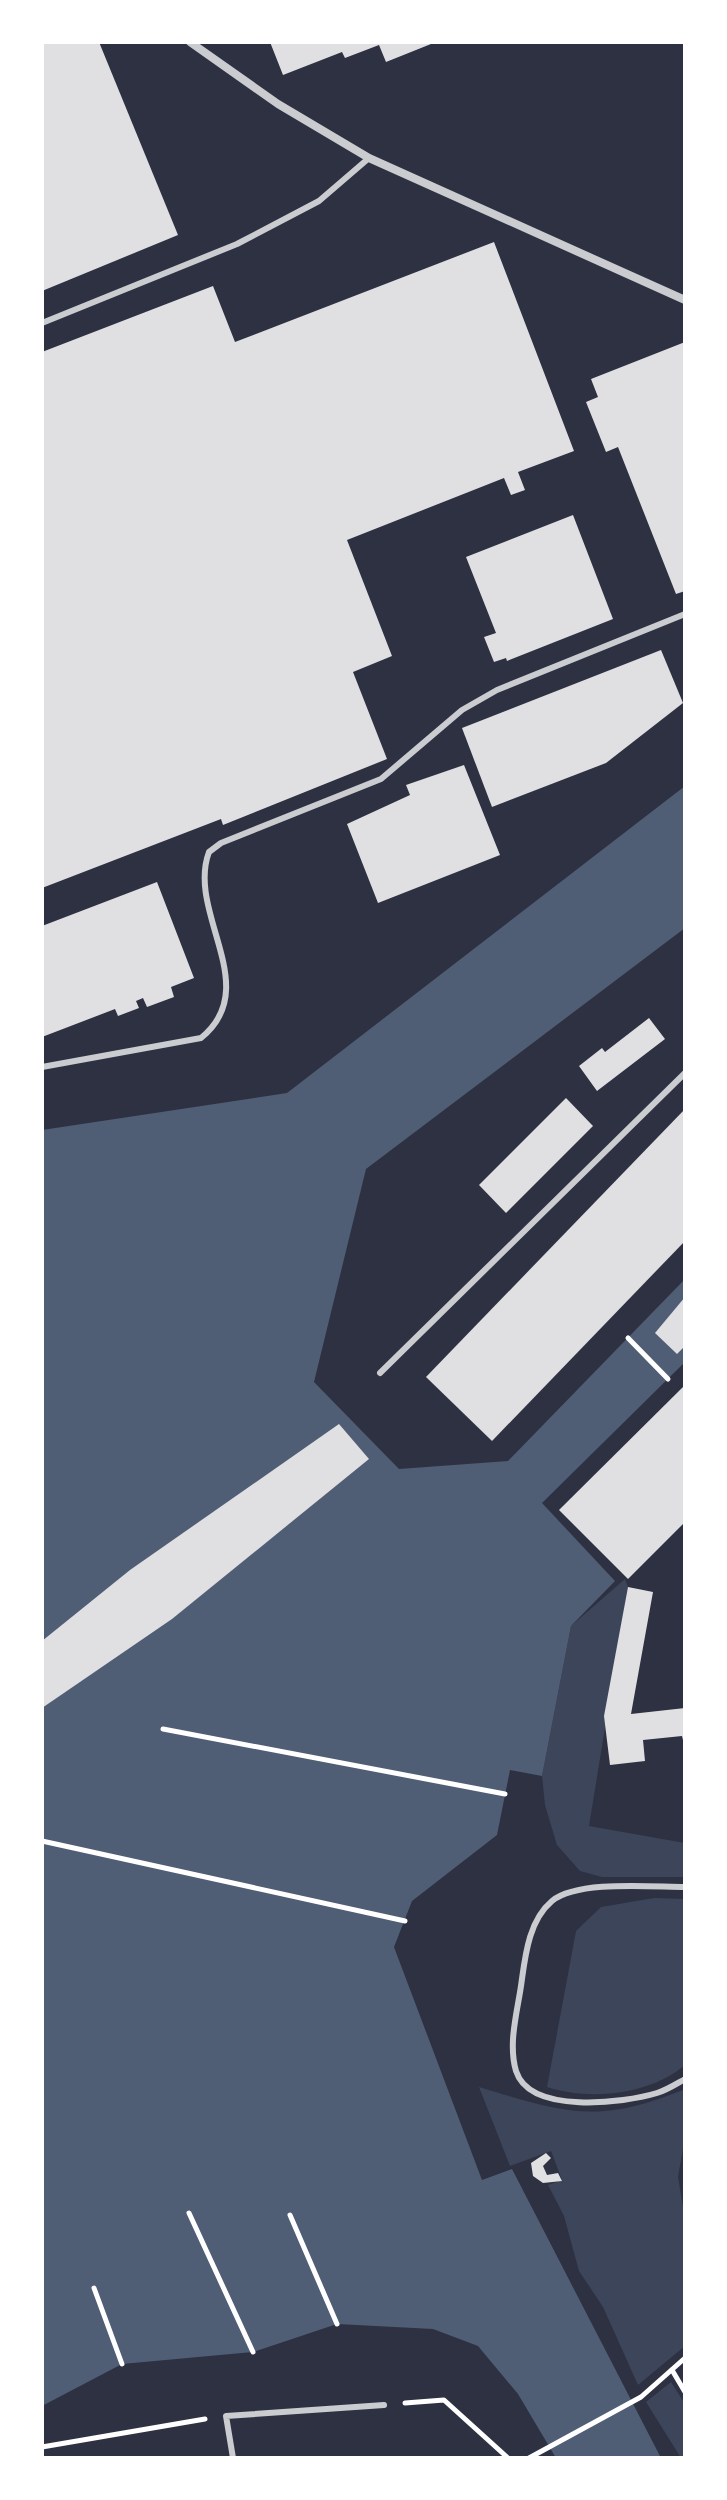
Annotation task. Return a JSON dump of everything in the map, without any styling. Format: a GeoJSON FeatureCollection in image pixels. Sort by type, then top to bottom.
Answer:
{"type":"FeatureCollection","features":[{"type":"Feature","properties":{"kind":"street"},"geometry":{"type":"LineString","coordinates":[[193,45],[278,104],[369,158],[685,300]]}},
{"type":"Feature","properties":{"kind":"lane"},"geometry":{"type":"LineString","coordinates":[[193,45],[205,42]]}},
{"type":"Feature","properties":{"kind":"lane"},"geometry":{"type":"LineString","coordinates":[[42,323],[237,244],[319,201],[369,158]]}},
{"type":"Feature","properties":{"kind":"lane"},"geometry":{"type":"LineString","coordinates":[[42,1067],[201,1038],[213,1028],[225,1004],[228,983],[204,881],[204,865],[209,852],[221,843],[381,779],[462,710],[497,690],[685,614]]}},
{"type":"Feature","properties":{"kind":"lane"},"geometry":{"type":"LineString","coordinates":[[380,1373],[685,1073]]}},
{"type":"Feature","properties":{"kind":"lane"},"geometry":{"type":"LineString","coordinates":[[685,1887],[588,1889],[553,1900],[534,1927],[526,1954],[512,2047],[517,2075],[536,2092],[581,2105],[657,2093],[685,2079]]}},
{"type":"Feature","properties":{"kind":"lane"},"geometry":{"type":"LineString","coordinates":[[233,2458],[226,2416],[384,2405]]}},
{"type":"Feature","properties":{"kind":"path"},"geometry":{"type":"LineString","coordinates":[[628,1338],[668,1379]]}},
{"type":"Feature","properties":{"kind":"path"},"geometry":{"type":"LineString","coordinates":[[163,1729],[505,1794]]}},
{"type":"Feature","properties":{"kind":"path"},"geometry":{"type":"LineString","coordinates":[[42,1841],[405,1921]]}},
{"type":"Feature","properties":{"kind":"path"},"geometry":{"type":"LineString","coordinates":[[189,2213],[253,2352]]}},
{"type":"Feature","properties":{"kind":"path"},"geometry":{"type":"LineString","coordinates":[[290,2215],[337,2324]]}},
{"type":"Feature","properties":{"kind":"path"},"geometry":{"type":"LineString","coordinates":[[94,2288],[122,2364]]}},
{"type":"Feature","properties":{"kind":"path"},"geometry":{"type":"LineString","coordinates":[[529,2458],[641,2397],[685,2358]]}},
{"type":"Feature","properties":{"kind":"path"},"geometry":{"type":"LineString","coordinates":[[672,2370],[685,2392]]}},
{"type":"Feature","properties":{"kind":"path"},"geometry":{"type":"LineString","coordinates":[[384,2405],[444,2400],[508,2458]]}},
{"type":"Feature","properties":{"kind":"path"},"geometry":{"type":"LineString","coordinates":[[42,2447],[226,2416]]}},
{"type":"Feature","properties":{"kind":"shaded area"},"geometry":{"type":"Polygon","coordinates":[[[685,786],[685,928],[366,1169],[314,1382],[399,1469],[508,1461],[685,1279],[685,1362],[542,1503],[615,1581],[571,1626],[542,1776],[510,1770],[497,1835],[412,1901],[394,1947],[482,2180],[512,2169],[661,2458],[556,2458],[518,2394],[478,2346],[433,2329],[337,2324],[253,2352],[122,2364],[42,2406],[42,1130],[287,1093],[685,786]]]}},
{"type":"Feature","properties":{"kind":"shaded area"},"geometry":{"type":"Polygon","coordinates":[[[625,1579],[628,1587],[589,1826],[685,1843],[685,1877],[602,1877],[580,1871],[557,1845],[545,1805],[542,1776],[571,1626],[625,1579]]]}},
{"type":"Feature","properties":{"kind":"shaded area"},"geometry":{"type":"Polygon","coordinates":[[[654,1898],[685,1899],[685,2065],[655,2083],[619,2092],[581,2094],[547,2087],[576,1931],[601,1907],[654,1898]]]}},
{"type":"Feature","properties":{"kind":"shaded area"},"geometry":{"type":"Polygon","coordinates":[[[479,2087],[559,2109],[582,2111],[628,2108],[685,2089],[685,2137],[678,2177],[685,2219],[685,2346],[638,2385],[603,2307],[579,2271],[564,2216],[548,2185],[562,2180],[551,2151],[510,2166],[479,2087]]]}},
{"type":"Feature","properties":{"kind":"shaded area"},"geometry":{"type":"Polygon","coordinates":[[[671,2382],[685,2404],[685,2458],[681,2458],[646,2402],[671,2382]]]}},
{"type":"Feature","properties":{"kind":"building"},"geometry":{"type":"Polygon","coordinates":[[[99,42],[178,235],[42,291],[42,44],[99,42]]]}},
{"type":"Feature","properties":{"kind":"building"},"geometry":{"type":"Polygon","coordinates":[[[270,42],[436,42],[386,62],[379,45],[345,58],[342,52],[283,75],[270,42]]]}},
{"type":"Feature","properties":{"kind":"building"},"geometry":{"type":"Polygon","coordinates":[[[494,242],[574,451],[518,472],[525,490],[511,495],[504,478],[347,540],[392,656],[353,672],[387,759],[223,825],[221,819],[42,888],[42,352],[213,286],[235,342],[494,242]]]}},
{"type":"Feature","properties":{"kind":"building"},"geometry":{"type":"Polygon","coordinates":[[[685,342],[685,591],[676,594],[618,447],[606,452],[586,402],[598,397],[591,379],[685,342]]]}},
{"type":"Feature","properties":{"kind":"building"},"geometry":{"type":"Polygon","coordinates":[[[573,515],[613,619],[507,661],[506,658],[494,662],[484,637],[496,633],[466,557],[573,515]]]}},
{"type":"Feature","properties":{"kind":"building"},"geometry":{"type":"Polygon","coordinates":[[[661,650],[683,703],[606,763],[492,807],[462,728],[661,650]]]}},
{"type":"Feature","properties":{"kind":"building"},"geometry":{"type":"Polygon","coordinates":[[[464,765],[500,855],[378,903],[347,824],[410,795],[406,785],[464,765]]]}},
{"type":"Feature","properties":{"kind":"building"},"geometry":{"type":"Polygon","coordinates":[[[157,882],[194,978],[171,987],[174,997],[147,1007],[143,998],[136,1001],[139,1008],[118,1016],[115,1009],[42,1037],[42,926],[157,882]]]}},
{"type":"Feature","properties":{"kind":"building"},"geometry":{"type":"Polygon","coordinates":[[[649,1018],[665,1039],[597,1091],[579,1066],[602,1048],[605,1052],[649,1018]]]}},
{"type":"Feature","properties":{"kind":"building"},"geometry":{"type":"Polygon","coordinates":[[[566,1098],[593,1126],[506,1213],[479,1185],[566,1098]]]}},
{"type":"Feature","properties":{"kind":"building"},"geometry":{"type":"Polygon","coordinates":[[[685,1109],[685,1241],[492,1441],[426,1377],[685,1109]]]}},
{"type":"Feature","properties":{"kind":"building"},"geometry":{"type":"Polygon","coordinates":[[[685,1297],[685,1346],[677,1354],[655,1333],[685,1297]]]}},
{"type":"Feature","properties":{"kind":"building"},"geometry":{"type":"Polygon","coordinates":[[[685,1385],[685,1522],[628,1579],[559,1510],[685,1385]]]}},
{"type":"Feature","properties":{"kind":"building"},"geometry":{"type":"Polygon","coordinates":[[[339,1424],[369,1459],[172,1619],[42,1708],[42,1641],[130,1570],[339,1424]]]}},
{"type":"Feature","properties":{"kind":"building"},"geometry":{"type":"Polygon","coordinates":[[[628,1587],[653,1592],[631,1714],[685,1708],[685,1748],[682,1736],[643,1740],[645,1761],[610,1765],[604,1716],[628,1587]]]}},
{"type":"Feature","properties":{"kind":"building"},"geometry":{"type":"Polygon","coordinates":[[[546,2153],[551,2158],[543,2166],[547,2175],[558,2173],[562,2181],[543,2183],[533,2176],[531,2163],[546,2153]]]}}]}
